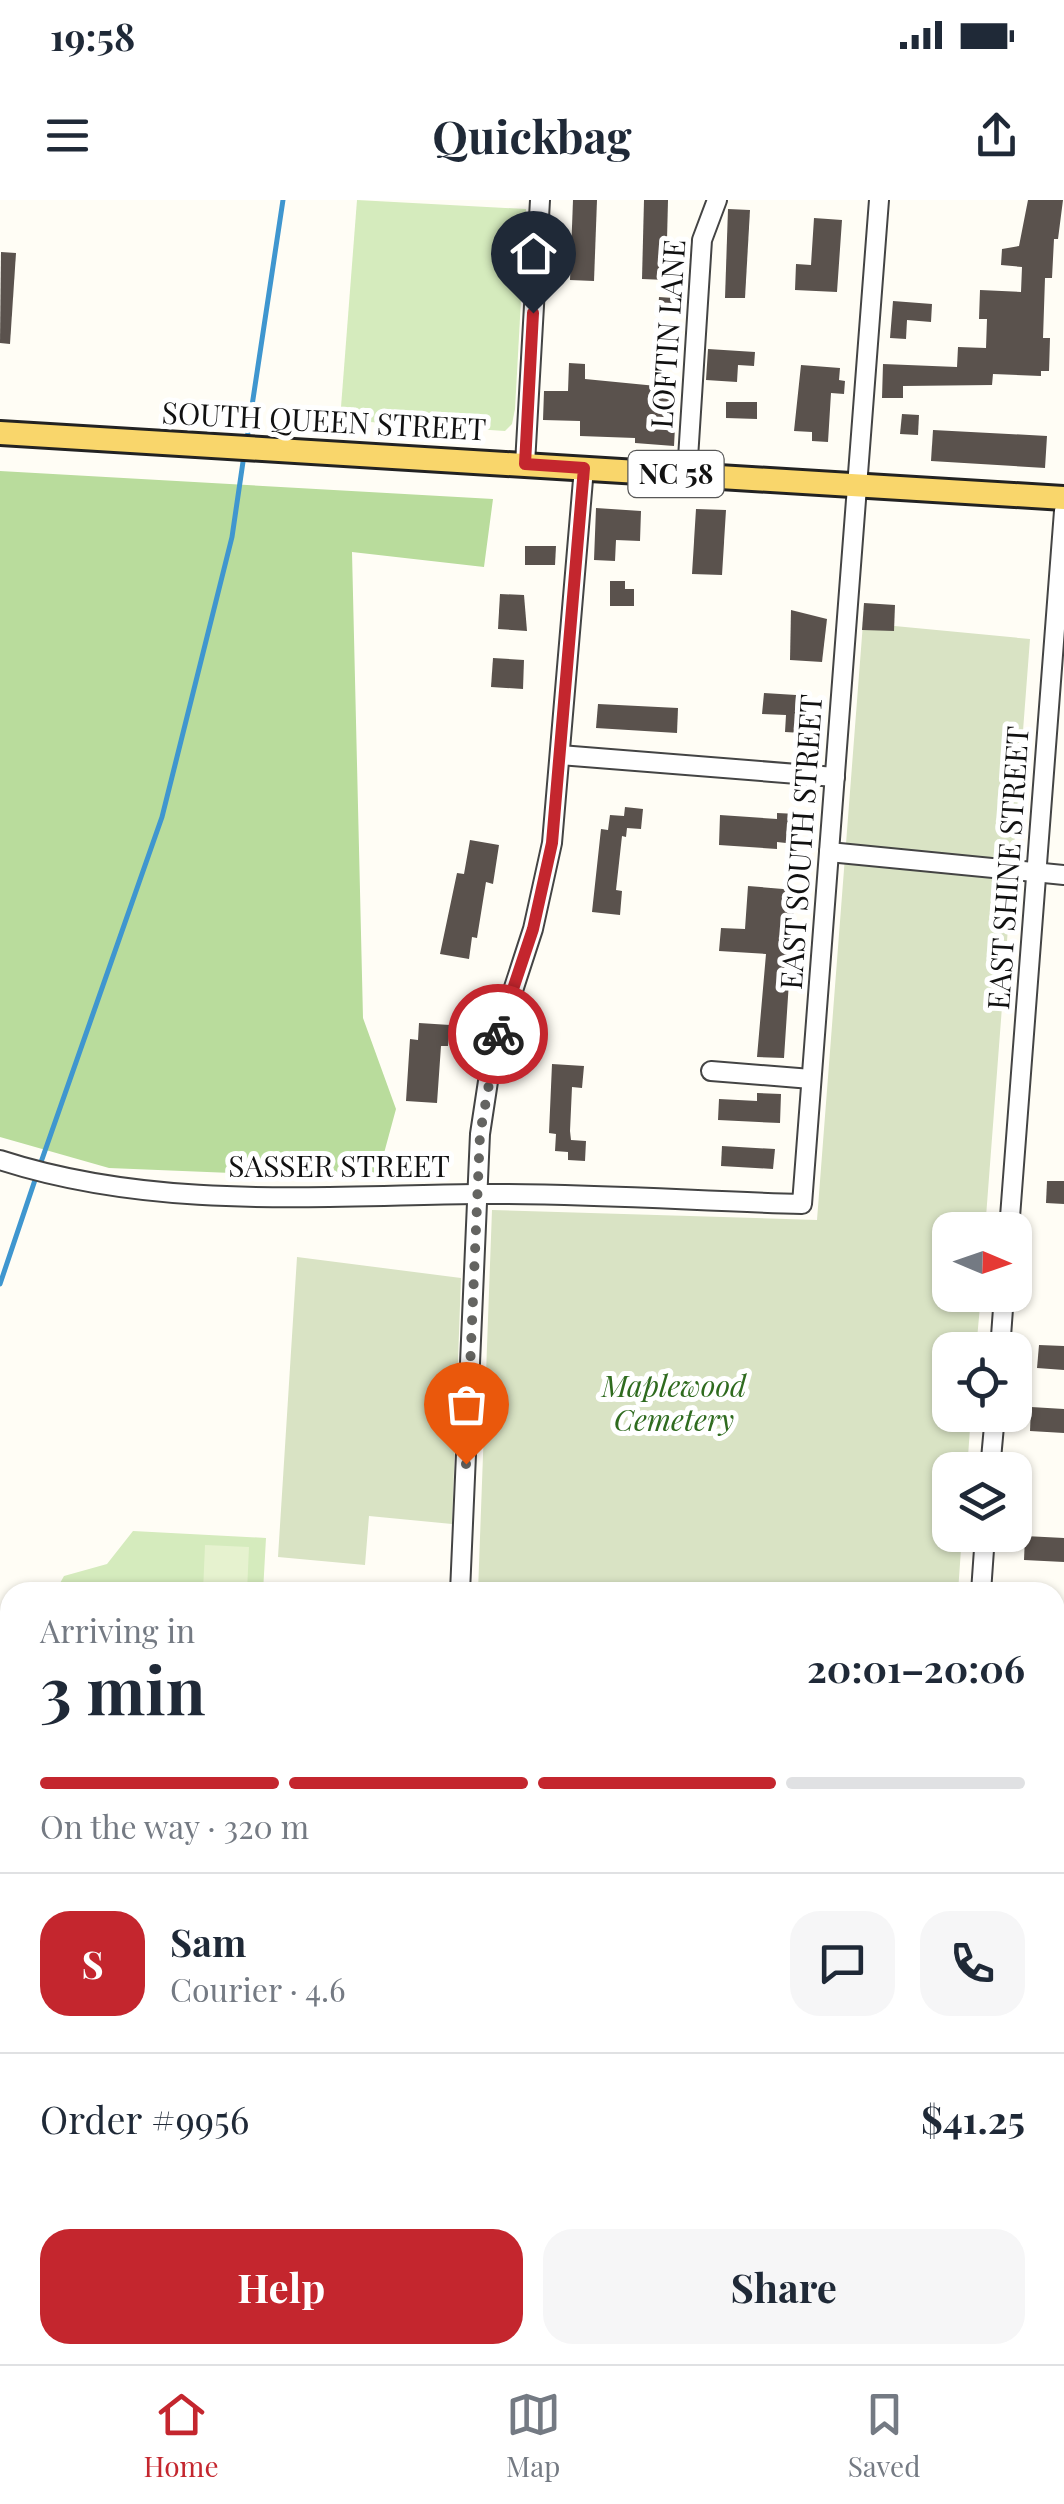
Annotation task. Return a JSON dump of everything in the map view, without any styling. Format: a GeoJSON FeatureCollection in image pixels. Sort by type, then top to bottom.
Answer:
{"type":"FeatureCollection","features":[{"type":"Feature","properties":{"kind":"main road","name":"SOUTH QUEEN STREET"},"geometry":{"type":"LineString","coordinates":[[0,433],[1064,498]]}},
{"type":"Feature","properties":{"kind":"street"},"geometry":{"type":"LineString","coordinates":[[525,464],[540,200]]}},
{"type":"Feature","properties":{"kind":"street","name":"LOFTIN LANE"},"geometry":{"type":"LineString","coordinates":[[688,474],[702,240],[717,200]]}},
{"type":"Feature","properties":{"kind":"street","name":"EAST SOUTH STREET"},"geometry":{"type":"LineString","coordinates":[[802,1204],[880,200]]}},
{"type":"Feature","properties":{"kind":"street"},"geometry":{"type":"LineString","coordinates":[[460,1582],[480,1134],[492,1054],[546,880],[584,468]]}},
{"type":"Feature","properties":{"kind":"street","name":"EAST SHINE STREET"},"geometry":{"type":"LineString","coordinates":[[1010,1212],[1064,511]]}},
{"type":"Feature","properties":{"kind":"street"},"geometry":{"type":"LineString","coordinates":[[560,755],[834,777]]}},
{"type":"Feature","properties":{"kind":"street"},"geometry":{"type":"LineString","coordinates":[[829,852],[1064,876]]}},
{"type":"Feature","properties":{"kind":"street"},"geometry":{"type":"LineString","coordinates":[[711,1071],[811,1079]]}},
{"type":"Feature","properties":{"kind":"street","name":"SASSER STREET"},"geometry":{"type":"LineString","coordinates":[[0,1160],[122,1187],[282,1200],[477,1194],[802,1204]]}},
{"type":"Feature","properties":{"kind":"street"},"geometry":{"type":"LineString","coordinates":[[982,1582],[985,1552]]}},
{"type":"Feature","properties":{"kind":"green space"},"geometry":{"type":"Polygon","coordinates":[[[357,200],[526,209],[515,409],[512,424],[505,431],[340,420],[357,200]]]}},
{"type":"Feature","properties":{"kind":"green space"},"geometry":{"type":"Polygon","coordinates":[[[0,471],[493,499],[484,567],[352,552],[363,1018],[396,1109],[377,1179],[109,1168],[0,1137],[0,471]]]}},
{"type":"Feature","properties":{"kind":"green space","name":"Maplewood Cemetery"},"geometry":{"type":"Polygon","coordinates":[[[863,623],[1030,639],[986,1212],[932,1212],[932,1312],[979,1312],[978,1332],[932,1332],[932,1432],[970,1432],[968,1452],[932,1452],[932,1552],[961,1552],[959,1582],[478,1582],[492,1210],[817,1220],[863,623]]]}},
{"type":"Feature","properties":{"kind":"green space"},"geometry":{"type":"Polygon","coordinates":[[[297,1257],[461,1278],[452,1524],[369,1516],[365,1565],[278,1557],[297,1257]]]}},
{"type":"Feature","properties":{"kind":"green space"},"geometry":{"type":"Polygon","coordinates":[[[133,1531],[266,1538],[264,1582],[61,1582],[64,1576],[107,1564],[133,1531]]]}},
{"type":"Feature","properties":{"kind":"green space"},"geometry":{"type":"Polygon","coordinates":[[[205,1545],[249,1547],[247,1582],[203,1582],[205,1545]]]}},
{"type":"Feature","properties":{"kind":"building"},"geometry":{"type":"Polygon","coordinates":[[[573,200],[597,200],[594,281],[570,280],[573,200]]]}},
{"type":"Feature","properties":{"kind":"building"},"geometry":{"type":"Polygon","coordinates":[[[644,200],[668,200],[666,280],[642,279],[644,200]]]}},
{"type":"Feature","properties":{"kind":"building"},"geometry":{"type":"Polygon","coordinates":[[[1028,200],[1063,200],[1058,239],[1054,239],[1052,278],[1045,278],[1043,338],[1050,338],[1049,371],[1041,371],[1041,376],[993,374],[992,385],[903,386],[903,398],[882,398],[883,364],[957,367],[958,347],[986,348],[987,319],[979,319],[980,290],[1021,292],[1022,267],[1001,265],[1002,249],[1019,246],[1028,200]]]}},
{"type":"Feature","properties":{"kind":"building"},"geometry":{"type":"Polygon","coordinates":[[[728,209],[750,210],[745,298],[725,298],[728,209]]]}},
{"type":"Feature","properties":{"kind":"building"},"geometry":{"type":"Polygon","coordinates":[[[814,218],[842,220],[837,292],[795,290],[796,264],[811,265],[814,218]]]}},
{"type":"Feature","properties":{"kind":"building"},"geometry":{"type":"Polygon","coordinates":[[[1,252],[16,253],[10,344],[0,343],[1,252]]]}},
{"type":"Feature","properties":{"kind":"building"},"geometry":{"type":"Polygon","coordinates":[[[659,297],[673,298],[671,314],[658,314],[659,297]]]}},
{"type":"Feature","properties":{"kind":"building"},"geometry":{"type":"Polygon","coordinates":[[[893,301],[932,304],[931,322],[907,320],[906,339],[890,338],[893,301]]]}},
{"type":"Feature","properties":{"kind":"building"},"geometry":{"type":"Polygon","coordinates":[[[708,349],[755,352],[754,366],[738,365],[737,382],[706,380],[708,349]]]}},
{"type":"Feature","properties":{"kind":"building"},"geometry":{"type":"Polygon","coordinates":[[[569,363],[585,364],[585,379],[677,388],[674,446],[635,443],[635,438],[580,436],[580,421],[543,420],[544,391],[568,391],[569,363]]]}},
{"type":"Feature","properties":{"kind":"building"},"geometry":{"type":"Polygon","coordinates":[[[801,365],[840,368],[839,380],[845,381],[844,394],[831,393],[828,442],[812,441],[812,432],[794,431],[801,365]]]}},
{"type":"Feature","properties":{"kind":"building"},"geometry":{"type":"Polygon","coordinates":[[[726,402],[757,402],[757,419],[726,418],[726,402]]]}},
{"type":"Feature","properties":{"kind":"building"},"geometry":{"type":"Polygon","coordinates":[[[902,414],[919,415],[918,435],[900,434],[902,414]]]}},
{"type":"Feature","properties":{"kind":"building"},"geometry":{"type":"Polygon","coordinates":[[[933,430],[1047,436],[1045,468],[931,461],[933,430]]]}},
{"type":"Feature","properties":{"kind":"building"},"geometry":{"type":"Polygon","coordinates":[[[596,508],[641,511],[640,541],[616,540],[615,561],[594,560],[596,508]]]}},
{"type":"Feature","properties":{"kind":"building"},"geometry":{"type":"Polygon","coordinates":[[[696,509],[726,510],[722,575],[692,574],[696,509]]]}},
{"type":"Feature","properties":{"kind":"building"},"geometry":{"type":"Polygon","coordinates":[[[525,546],[556,546],[555,565],[525,565],[525,546]]]}},
{"type":"Feature","properties":{"kind":"building"},"geometry":{"type":"Polygon","coordinates":[[[610,581],[625,581],[625,589],[634,589],[634,606],[610,606],[610,581]]]}},
{"type":"Feature","properties":{"kind":"building"},"geometry":{"type":"Polygon","coordinates":[[[500,594],[524,595],[527,631],[498,629],[500,594]]]}},
{"type":"Feature","properties":{"kind":"building"},"geometry":{"type":"Polygon","coordinates":[[[864,603],[895,605],[894,631],[862,630],[864,603]]]}},
{"type":"Feature","properties":{"kind":"building"},"geometry":{"type":"Polygon","coordinates":[[[791,610],[827,619],[822,662],[790,660],[791,610]]]}},
{"type":"Feature","properties":{"kind":"building"},"geometry":{"type":"Polygon","coordinates":[[[493,658],[524,660],[523,689],[491,687],[493,658]]]}},
{"type":"Feature","properties":{"kind":"building"},"geometry":{"type":"Polygon","coordinates":[[[764,693],[796,695],[795,712],[803,713],[802,733],[785,732],[786,715],[762,714],[764,693]]]}},
{"type":"Feature","properties":{"kind":"building"},"geometry":{"type":"Polygon","coordinates":[[[598,704],[678,708],[677,733],[596,728],[598,704]]]}},
{"type":"Feature","properties":{"kind":"building"},"geometry":{"type":"Polygon","coordinates":[[[625,807],[643,809],[641,829],[627,828],[626,837],[622,836],[616,890],[622,891],[620,915],[592,912],[601,829],[608,830],[610,815],[624,816],[625,807]]]}},
{"type":"Feature","properties":{"kind":"building"},"geometry":{"type":"Polygon","coordinates":[[[777,813],[797,814],[795,844],[777,842],[777,849],[719,845],[720,815],[777,819],[777,813]]]}},
{"type":"Feature","properties":{"kind":"building"},"geometry":{"type":"Polygon","coordinates":[[[470,840],[499,845],[493,884],[486,882],[477,938],[472,937],[469,959],[440,954],[457,873],[464,874],[470,840]]]}},
{"type":"Feature","properties":{"kind":"building"},"geometry":{"type":"Polygon","coordinates":[[[748,886],[795,890],[784,1058],[757,1057],[766,954],[719,951],[721,928],[745,929],[748,886]]]}},
{"type":"Feature","properties":{"kind":"building"},"geometry":{"type":"Polygon","coordinates":[[[419,1023],[450,1025],[448,1046],[441,1046],[437,1103],[406,1101],[410,1039],[418,1040],[419,1023]]]}},
{"type":"Feature","properties":{"kind":"building"},"geometry":{"type":"Polygon","coordinates":[[[552,1064],[584,1066],[582,1088],[572,1087],[570,1131],[571,1140],[586,1141],[585,1161],[568,1160],[568,1152],[555,1151],[556,1134],[549,1133],[552,1064]]]}},
{"type":"Feature","properties":{"kind":"building"},"geometry":{"type":"Polygon","coordinates":[[[757,1093],[781,1094],[780,1123],[718,1120],[719,1099],[757,1101],[757,1093]]]}},
{"type":"Feature","properties":{"kind":"building"},"geometry":{"type":"Polygon","coordinates":[[[722,1146],[775,1149],[773,1169],[721,1166],[722,1146]]]}},
{"type":"Feature","properties":{"kind":"building"},"geometry":{"type":"Polygon","coordinates":[[[1047,1181],[1064,1181],[1064,1204],[1046,1203],[1047,1181]]]}},
{"type":"Feature","properties":{"kind":"building"},"geometry":{"type":"Polygon","coordinates":[[[1039,1345],[1064,1346],[1064,1370],[1037,1368],[1039,1345]]]}},
{"type":"Feature","properties":{"kind":"building"},"geometry":{"type":"Polygon","coordinates":[[[1032,1407],[1064,1409],[1064,1433],[1032,1431],[1032,1407]]]}},
{"type":"Feature","properties":{"kind":"building"},"geometry":{"type":"Polygon","coordinates":[[[1032,1536],[1064,1538],[1064,1562],[1024,1560],[1024,1552],[1032,1552],[1032,1536]]]}},
{"type":"Feature","properties":{"kind":"waterway"},"geometry":{"type":"LineString","coordinates":[[247,439],[283,200]]}},
{"type":"Feature","properties":{"kind":"waterway"},"geometry":{"type":"LineString","coordinates":[[40,1165],[162,817],[232,537],[244,455]]}},
{"type":"Feature","properties":{"kind":"waterway"},"geometry":{"type":"LineString","coordinates":[[0,1284],[35,1180]]}},
{"type":"Feature","properties":{"kind":"way so far"},"geometry":{"type":"LineString","coordinates":[[466,1464],[480,1134],[498,1034]]}},
{"type":"Feature","properties":{"kind":"route"},"geometry":{"type":"LineString","coordinates":[[498,1034],[533,929],[552,843],[584,468],[525,464],[533,313]]}}]}
